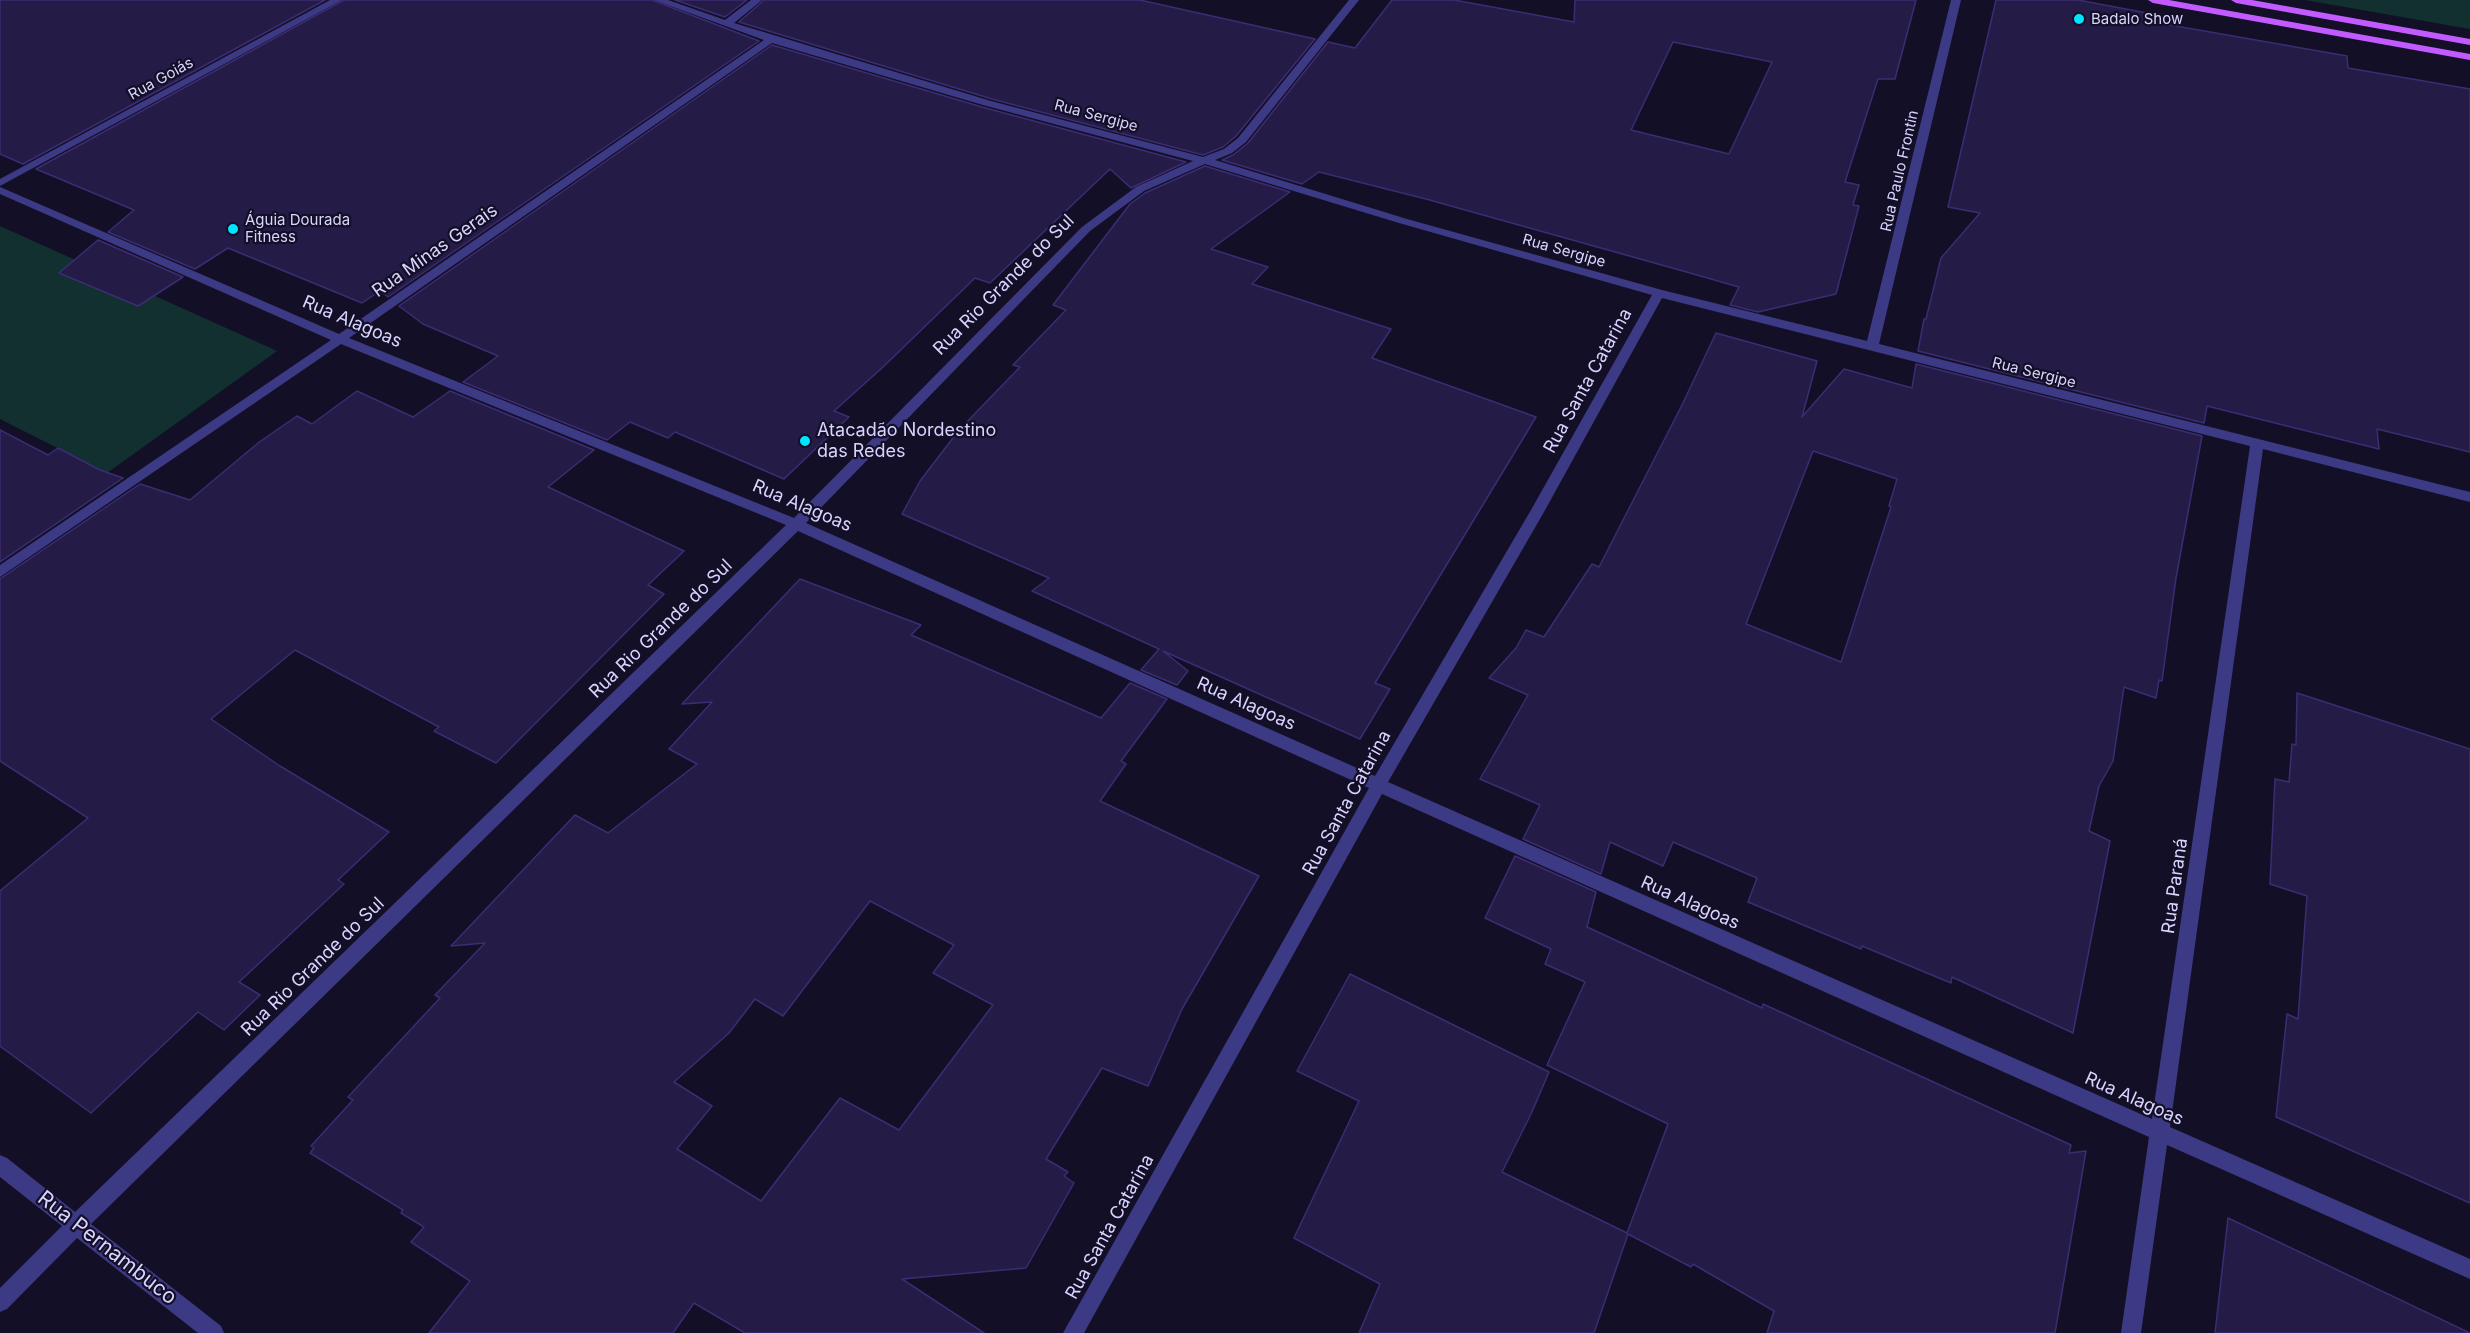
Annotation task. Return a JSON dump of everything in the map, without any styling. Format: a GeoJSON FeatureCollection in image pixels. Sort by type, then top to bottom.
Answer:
{"type":"FeatureCollection","features":[{"type":"Feature","properties":{"kind":"main road"},"geometry":{"type":"LineString","coordinates":[[2152,0],[2470,57]]}},
{"type":"Feature","properties":{"kind":"main road"},"geometry":{"type":"LineString","coordinates":[[2236,0],[2470,42]]}},
{"type":"Feature","properties":{"kind":"street","name":"Rua Goiás"},"geometry":{"type":"LineString","coordinates":[[0,183],[337,0]]}},
{"type":"Feature","properties":{"kind":"street","name":"Rua Sergipe"},"geometry":{"type":"LineString","coordinates":[[659,0],[771,39],[987,103],[1206,161],[1402,221],[1659,293],[2470,496]]}},
{"type":"Feature","properties":{"kind":"street"},"geometry":{"type":"LineString","coordinates":[[726,24],[757,0]]}},
{"type":"Feature","properties":{"kind":"street","name":"Rua Rio Grande do Sul"},"geometry":{"type":"LineString","coordinates":[[0,1302],[77,1224],[796,524],[1086,230],[1140,189],[1165,176],[1228,151],[1242,140],[1354,0]]}},
{"type":"Feature","properties":{"kind":"street","name":"Rua Paulo Frontin"},"geometry":{"type":"LineString","coordinates":[[1872,348],[1956,0]]}},
{"type":"Feature","properties":{"kind":"street","name":"Rua Minas Gerais"},"geometry":{"type":"LineString","coordinates":[[0,572],[771,39]]}},
{"type":"Feature","properties":{"kind":"street","name":"Rua Alagoas"},"geometry":{"type":"LineString","coordinates":[[0,190],[340,339],[796,524],[1710,934],[2470,1269]]}},
{"type":"Feature","properties":{"kind":"street","name":"Rua Santa Catarina"},"geometry":{"type":"LineString","coordinates":[[1072,1333],[1659,293]]}},
{"type":"Feature","properties":{"kind":"street","name":"Rua Paraná"},"geometry":{"type":"LineString","coordinates":[[2132,1333],[2257,444]]}},
{"type":"Feature","properties":{"kind":"street","name":"Rua Pernambuco"},"geometry":{"type":"LineString","coordinates":[[0,1165],[214,1333]]}},
{"type":"Feature","properties":{"kind":"green space"},"geometry":{"type":"Polygon","coordinates":[[[2305,0],[2470,0],[2470,29],[2305,0]]]}},
{"type":"Feature","properties":{"kind":"green space"},"geometry":{"type":"Polygon","coordinates":[[[0,226],[277,351],[107,473],[0,419],[0,226]]]}},
{"type":"Feature","properties":{"kind":"building"},"geometry":{"type":"Polygon","coordinates":[[[0,0],[325,0],[23,164],[0,154],[0,0]]]}},
{"type":"Feature","properties":{"kind":"building"},"geometry":{"type":"Polygon","coordinates":[[[344,0],[652,0],[759,41],[388,297],[380,291],[362,303],[228,248],[195,269],[108,232],[134,210],[36,169],[344,0]]]}},
{"type":"Feature","properties":{"kind":"building"},"geometry":{"type":"Polygon","coordinates":[[[675,0],[747,0],[725,17],[675,0]]]}},
{"type":"Feature","properties":{"kind":"building"},"geometry":{"type":"Polygon","coordinates":[[[764,0],[1140,0],[1315,39],[1236,136],[1223,147],[1203,155],[992,99],[739,22],[764,0]]]}},
{"type":"Feature","properties":{"kind":"building"},"geometry":{"type":"Polygon","coordinates":[[[1392,0],[1454,0],[1574,22],[1575,0],[1916,0],[1895,79],[1878,79],[1845,182],[1859,185],[1853,205],[1859,206],[1836,294],[1758,312],[1730,305],[1739,287],[1683,271],[1426,199],[1319,172],[1302,184],[1222,160],[1233,155],[1248,143],[1328,42],[1355,48],[1392,0]],[[1673,42],[1631,130],[1729,154],[1772,62],[1673,42]]]}},
{"type":"Feature","properties":{"kind":"building"},"geometry":{"type":"Polygon","coordinates":[[[1996,0],[2078,0],[2147,13],[2147,21],[2347,56],[2348,68],[2470,89],[2470,452],[2377,429],[2379,449],[2207,406],[2204,423],[1918,351],[1924,319],[1926,319],[1941,258],[1980,213],[1948,207],[1996,0]]]}},
{"type":"Feature","properties":{"kind":"building"},"geometry":{"type":"Polygon","coordinates":[[[772,45],[982,107],[1186,162],[1131,188],[1110,169],[990,283],[975,278],[834,411],[849,417],[784,479],[675,432],[668,438],[630,422],[607,440],[463,382],[498,356],[423,324],[399,306],[772,45]]]}},
{"type":"Feature","properties":{"kind":"building"},"geometry":{"type":"Polygon","coordinates":[[[1205,166],[1290,192],[1211,249],[1268,267],[1252,284],[1391,329],[1372,358],[1536,417],[1375,683],[1390,689],[1360,739],[1163,651],[1188,671],[1177,685],[1141,670],[1159,649],[1032,591],[1049,578],[902,514],[920,481],[959,430],[1020,367],[1013,365],[1066,310],[1053,305],[1130,204],[1145,193],[1205,166]]]}},
{"type":"Feature","properties":{"kind":"building"},"geometry":{"type":"Polygon","coordinates":[[[98,240],[183,277],[138,306],[59,273],[98,240]]]}},
{"type":"Feature","properties":{"kind":"building"},"geometry":{"type":"Polygon","coordinates":[[[1716,333],[1817,361],[1802,417],[1844,369],[1912,388],[1916,364],[2202,436],[2176,578],[2162,681],[2159,680],[2156,698],[2124,687],[2113,761],[2099,786],[2089,831],[2110,841],[2073,1033],[1952,977],[1951,983],[1748,902],[1757,878],[1673,842],[1663,866],[1610,842],[1601,874],[1523,839],[1540,805],[1480,779],[1528,695],[1489,678],[1516,648],[1526,630],[1544,637],[1592,564],[1599,567],[1716,333]],[[1813,451],[1746,624],[1841,662],[1891,507],[1889,506],[1897,479],[1813,451]]]}},
{"type":"Feature","properties":{"kind":"building"},"geometry":{"type":"Polygon","coordinates":[[[357,391],[413,417],[450,391],[594,450],[548,487],[684,551],[648,585],[664,594],[496,763],[434,731],[439,727],[295,650],[211,719],[280,766],[389,832],[338,880],[344,884],[239,982],[260,995],[224,1030],[198,1012],[91,1113],[0,1046],[0,891],[88,818],[0,761],[0,579],[140,484],[190,500],[258,443],[297,416],[312,424],[357,391]]]}},
{"type":"Feature","properties":{"kind":"building"},"geometry":{"type":"Polygon","coordinates":[[[0,430],[48,455],[58,448],[100,470],[123,478],[0,562],[0,430]]]}},
{"type":"Feature","properties":{"kind":"building"},"geometry":{"type":"Polygon","coordinates":[[[800,579],[921,625],[911,635],[1101,718],[1130,683],[1167,699],[1121,761],[1126,764],[1100,801],[1259,876],[1182,1009],[1148,1086],[1102,1068],[1046,1159],[1068,1172],[1064,1176],[1074,1183],[1026,1268],[902,1279],[984,1333],[745,1333],[694,1303],[673,1333],[429,1333],[470,1281],[411,1242],[424,1227],[401,1213],[403,1210],[310,1153],[314,1148],[311,1146],[353,1100],[348,1097],[440,998],[435,995],[485,943],[451,946],[575,815],[608,833],[697,764],[669,749],[712,702],[682,704],[800,579]],[[870,901],[783,1016],[755,999],[729,1033],[674,1082],[712,1106],[677,1149],[761,1201],[840,1098],[899,1130],[993,1005],[933,973],[954,945],[870,901]]]}},
{"type":"Feature","properties":{"kind":"building"},"geometry":{"type":"Polygon","coordinates":[[[2297,693],[2470,749],[2470,1203],[2276,1117],[2287,1014],[2298,1019],[2307,896],[2270,884],[2275,779],[2289,782],[2292,744],[2296,745],[2297,693]]]}},
{"type":"Feature","properties":{"kind":"building"},"geometry":{"type":"Polygon","coordinates":[[[1515,856],[1596,892],[1587,927],[1762,1008],[1763,1004],[2071,1145],[2069,1153],[2086,1151],[2055,1333],[1767,1333],[1774,1311],[1693,1264],[1691,1267],[1628,1234],[1594,1333],[1359,1333],[1380,1284],[1294,1238],[1359,1101],[1297,1071],[1350,974],[1549,1072],[1502,1172],[1627,1233],[1668,1124],[1547,1065],[1585,982],[1545,964],[1551,949],[1485,918],[1515,856]]]}},
{"type":"Feature","properties":{"kind":"building"},"geometry":{"type":"Polygon","coordinates":[[[2228,1218],[2470,1333],[2215,1333],[2228,1218]]]}},
{"type":"Feature","properties":{"kind":"place","name":"Badalo Show"},"geometry":{"type":"Point","coordinates":[2079,19]}},
{"type":"Feature","properties":{"kind":"place","name":"Águia Dourada Fitness"},"geometry":{"type":"Point","coordinates":[233,229]}},
{"type":"Feature","properties":{"kind":"place","name":"Atacadão Nordestino das Redes"},"geometry":{"type":"Point","coordinates":[805,441]}}]}
